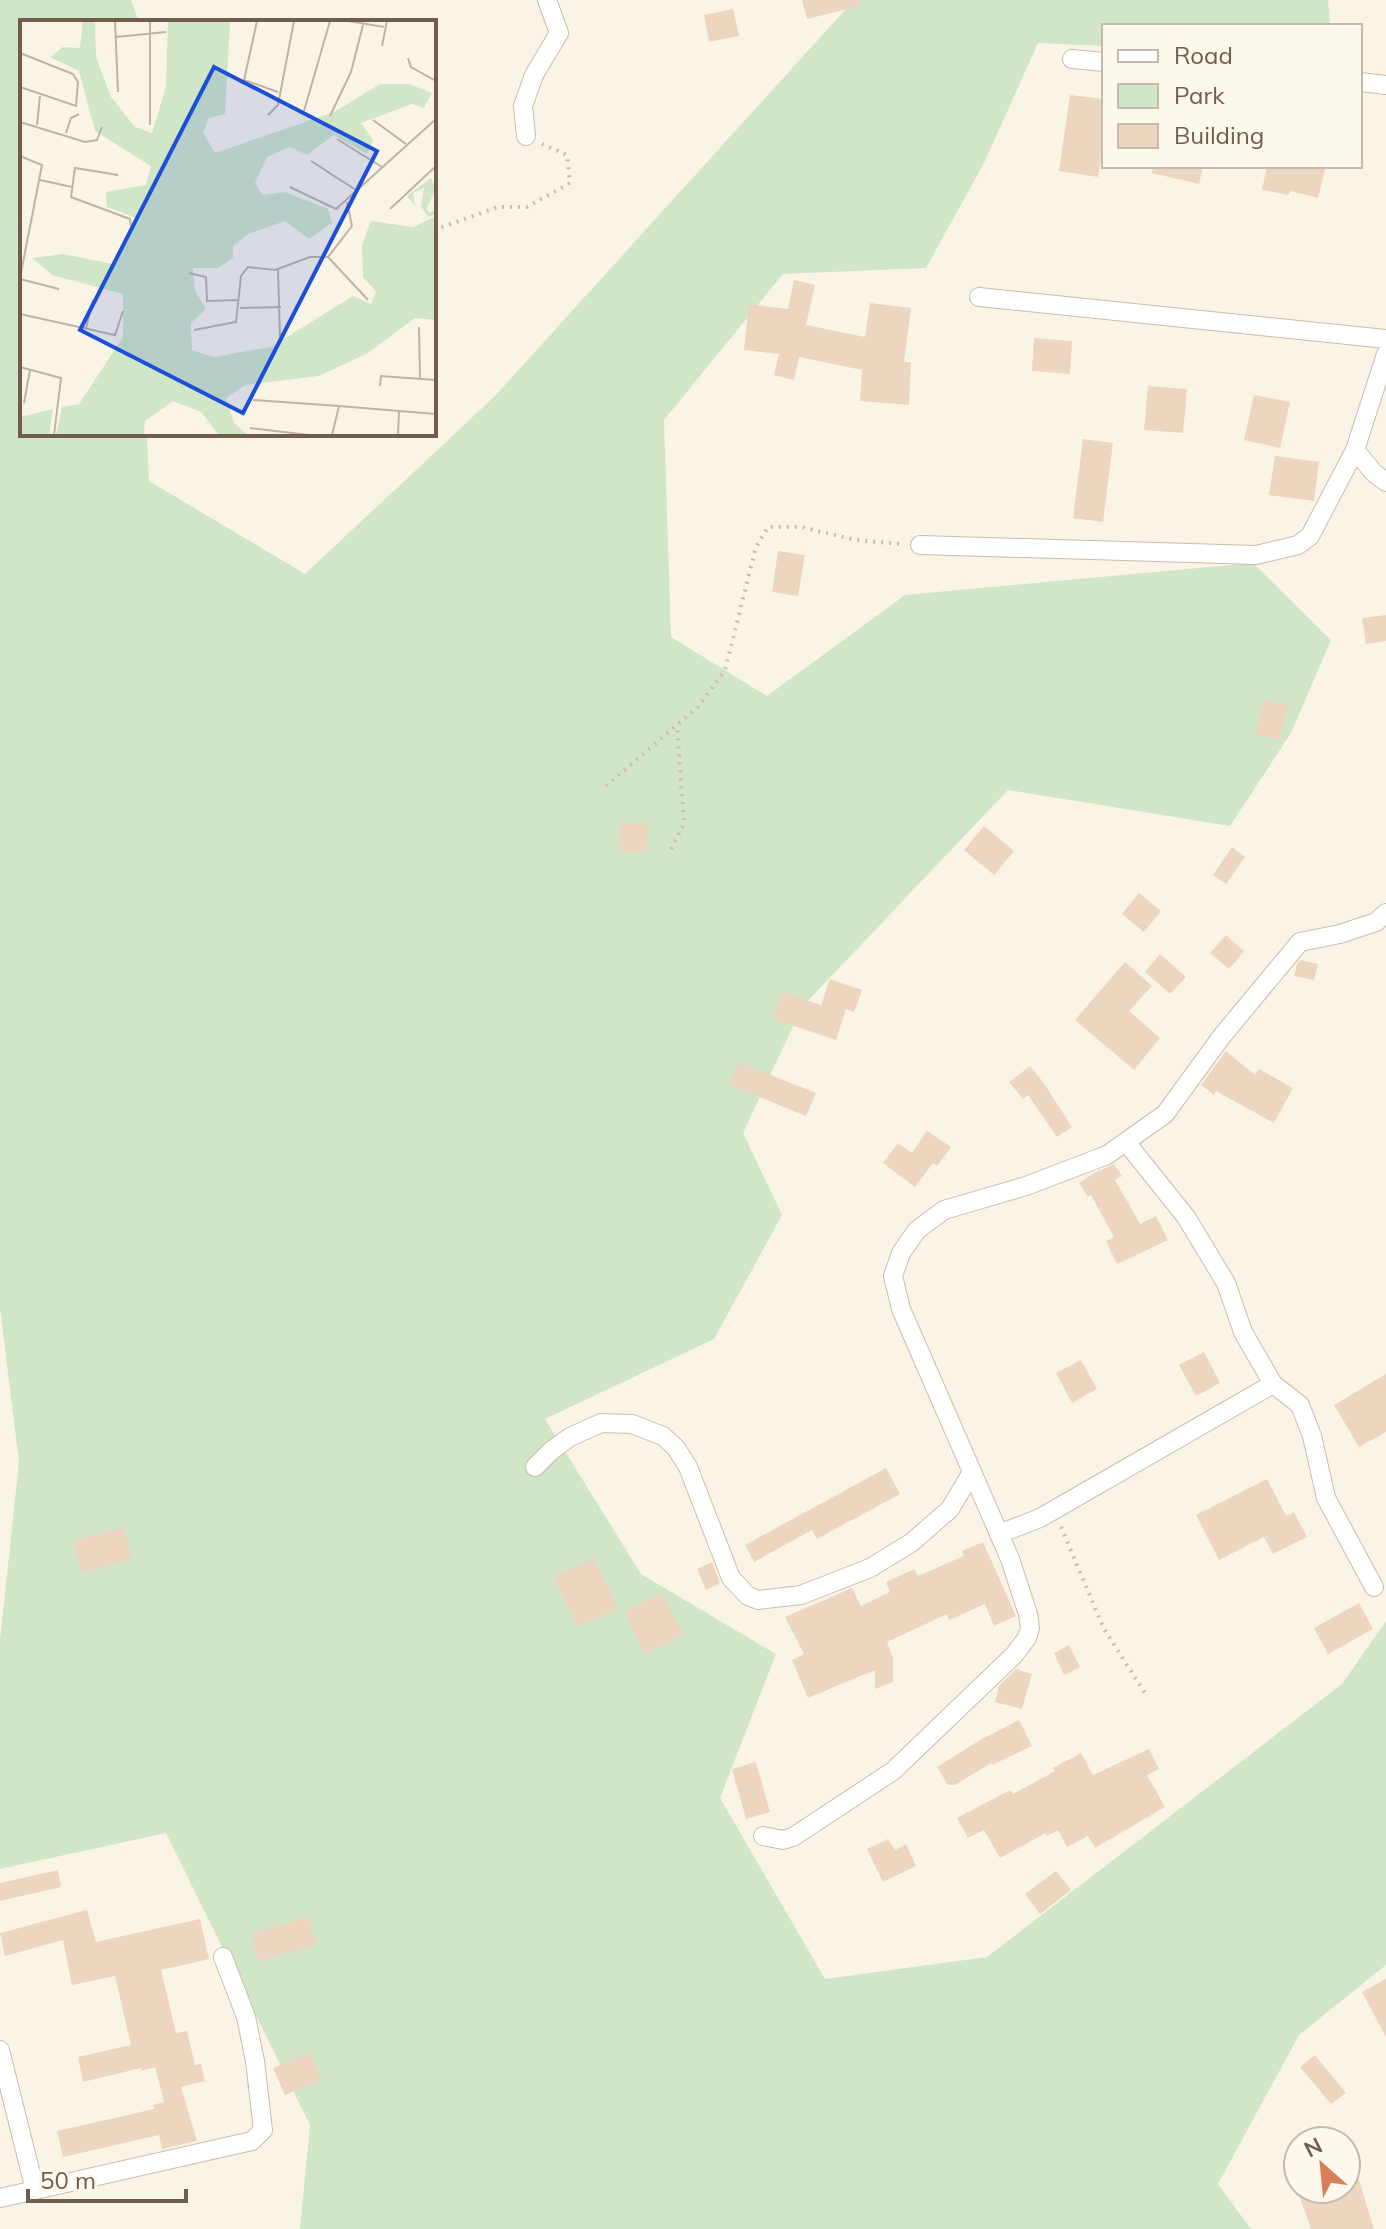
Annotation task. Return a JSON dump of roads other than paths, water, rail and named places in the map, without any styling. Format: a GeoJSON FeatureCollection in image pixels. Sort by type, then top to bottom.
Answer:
{"type":"FeatureCollection","features":[{"type":"Feature","properties":{"kind":"street"},"geometry":{"type":"LineString","coordinates":[[526,136],[523,106],[534,75],[559,33],[547,0]]}},
{"type":"Feature","properties":{"kind":"street"},"geometry":{"type":"LineString","coordinates":[[1072,59],[1102,62]]}},
{"type":"Feature","properties":{"kind":"street"},"geometry":{"type":"LineString","coordinates":[[1362,82],[1386,85]]}},
{"type":"Feature","properties":{"kind":"street"},"geometry":{"type":"LineString","coordinates":[[979,297],[1386,339]]}},
{"type":"Feature","properties":{"kind":"street"},"geometry":{"type":"LineString","coordinates":[[920,545],[1256,555],[1298,545],[1310,536],[1355,450],[1386,354]]}},
{"type":"Feature","properties":{"kind":"street"},"geometry":{"type":"LineString","coordinates":[[1355,450],[1386,482]]}},
{"type":"Feature","properties":{"kind":"street"},"geometry":{"type":"LineString","coordinates":[[763,1836],[783,1840],[793,1837],[893,1771],[1020,1647],[1030,1628],[1010,1559],[901,1309],[893,1276],[901,1253],[917,1230],[944,1210],[1026,1186],[1107,1155],[1126,1142],[1165,1114],[1222,1036],[1300,942],[1340,934],[1376,922],[1386,913]]}},
{"type":"Feature","properties":{"kind":"street"},"geometry":{"type":"LineString","coordinates":[[1126,1142],[1186,1217],[1226,1283],[1243,1332],[1273,1384],[1300,1405],[1312,1436],[1326,1498],[1374,1587]]}},
{"type":"Feature","properties":{"kind":"street"},"geometry":{"type":"LineString","coordinates":[[999,1534],[1040,1518],[1273,1384]]}},
{"type":"Feature","properties":{"kind":"street"},"geometry":{"type":"LineString","coordinates":[[535,1467],[570,1437],[601,1423],[632,1424],[663,1436],[676,1448],[688,1467],[731,1578],[748,1596],[758,1600],[801,1595],[870,1568],[911,1543],[950,1509],[972,1472]]}},
{"type":"Feature","properties":{"kind":"street"},"geometry":{"type":"LineString","coordinates":[[0,2198],[252,2141],[263,2130],[246,2017],[223,1957]]}},
{"type":"Feature","properties":{"kind":"street"},"geometry":{"type":"LineString","coordinates":[[0,2050],[35,2190]]}}]}
